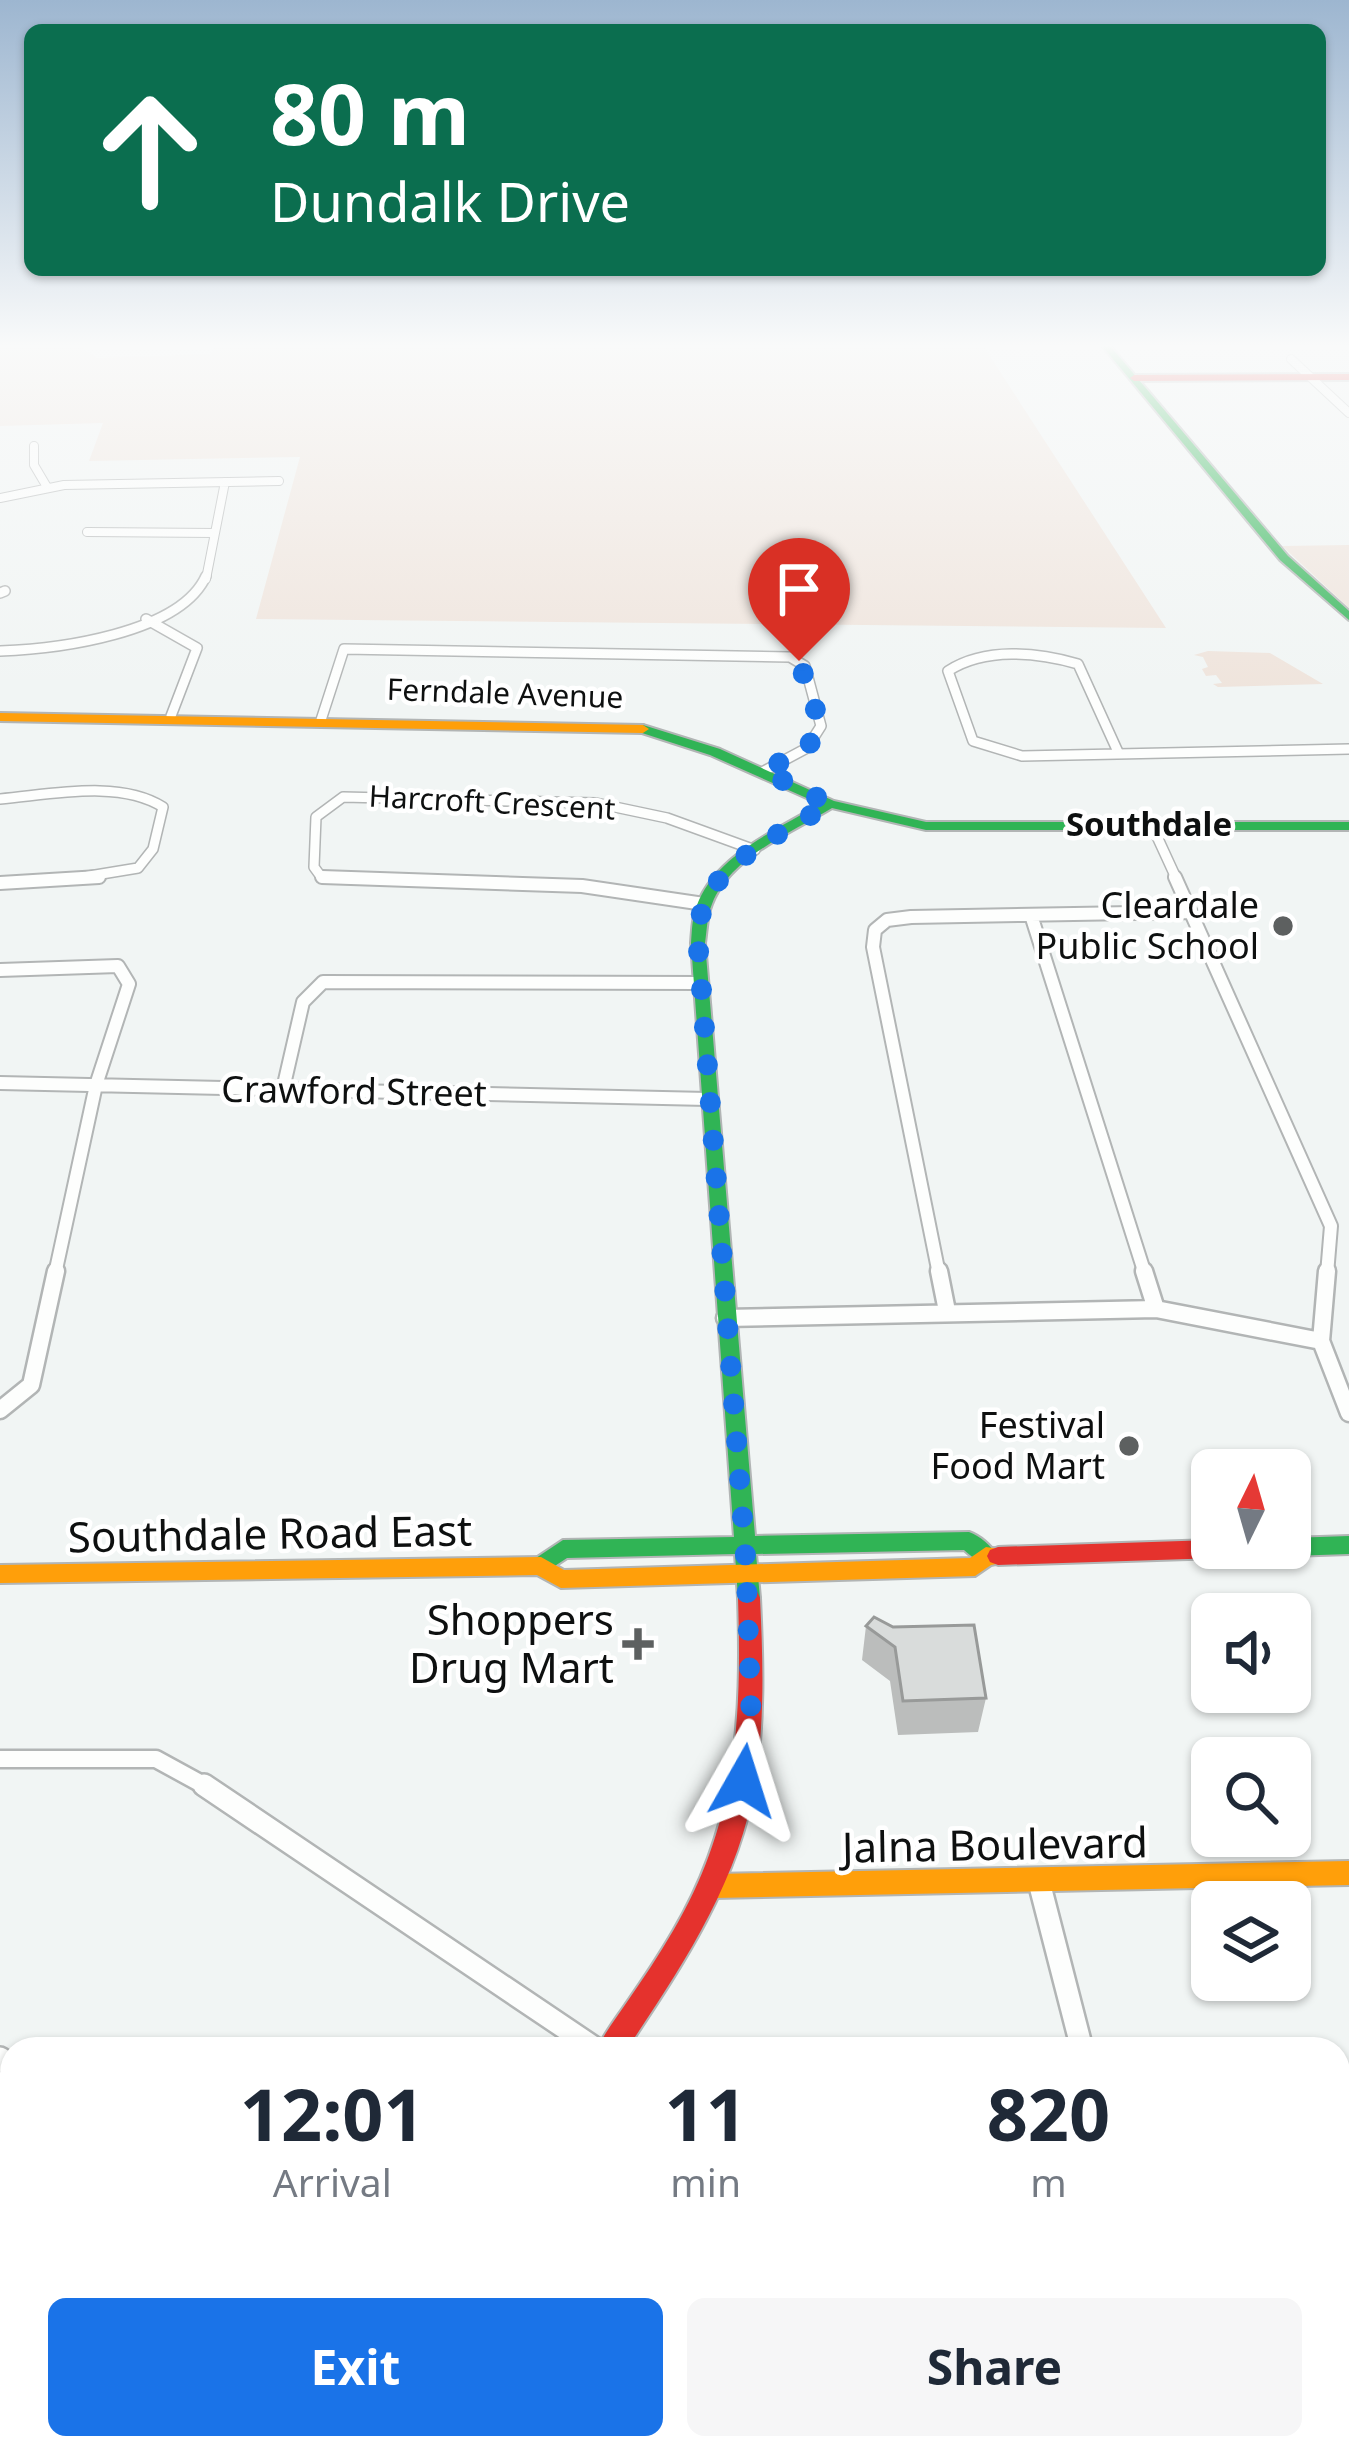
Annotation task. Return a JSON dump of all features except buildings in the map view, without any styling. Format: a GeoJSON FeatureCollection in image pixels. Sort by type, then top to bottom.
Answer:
{"type":"FeatureCollection","features":[{"type":"Feature","properties":{"kind":"street"},"geometry":{"type":"LineString","coordinates":[[34,462],[47,487]]}},
{"type":"Feature","properties":{"kind":"street"},"geometry":{"type":"LineString","coordinates":[[1204,462],[1295,570],[1349,617]]}},
{"type":"Feature","properties":{"kind":"street"},"geometry":{"type":"LineString","coordinates":[[0,651],[82,644],[146,619],[205,582],[225,482]]}},
{"type":"Feature","properties":{"kind":"street"},"geometry":{"type":"LineString","coordinates":[[0,498],[47,487],[279,482]]}},
{"type":"Feature","properties":{"kind":"street"},"geometry":{"type":"LineString","coordinates":[[87,532],[215,533]]}},
{"type":"Feature","properties":{"kind":"street"},"geometry":{"type":"LineString","coordinates":[[146,619],[197,648],[171,716]]}},
{"type":"Feature","properties":{"kind":"street"},"geometry":{"type":"LineString","coordinates":[[321,720],[344,649],[790,657],[805,666],[821,726],[807,748],[764,771]]}},
{"type":"Feature","properties":{"kind":"street"},"geometry":{"type":"LineString","coordinates":[[1118,752],[1078,664],[1046,658],[963,660],[948,670],[973,741],[983,748],[1022,756],[1349,749]]}},
{"type":"Feature","properties":{"kind":"street","name":"Ferndale Avenue"},"geometry":{"type":"LineString","coordinates":[[0,717],[171,716],[638,728],[693,739],[830,804],[901,823],[958,830],[1349,826]]}},
{"type":"Feature","properties":{"kind":"street"},"geometry":{"type":"LineString","coordinates":[[0,800],[134,793],[156,798],[164,807],[142,867],[128,874],[0,883]]}},
{"type":"Feature","properties":{"kind":"street","name":"Harcroft Crescent"},"geometry":{"type":"LineString","coordinates":[[704,904],[582,886],[322,878],[314,867],[316,817],[343,797],[561,800],[629,809],[755,850]]}},
{"type":"Feature","properties":{"kind":"street"},"geometry":{"type":"LineString","coordinates":[[619,2037],[667,1968],[714,1886],[740,1816],[751,1711],[745,1561],[707,1099],[698,944],[704,904],[755,850],[830,804]]}},
{"type":"Feature","properties":{"kind":"street"},"geometry":{"type":"LineString","coordinates":[[1154,830],[1331,1226],[1322,1341],[1349,1413]]}},
{"type":"Feature","properties":{"kind":"street"},"geometry":{"type":"LineString","coordinates":[[947,1311],[873,946],[875,930],[887,920],[911,917],[1190,912]]}},
{"type":"Feature","properties":{"kind":"street"},"geometry":{"type":"LineString","coordinates":[[1031,915],[1156,1309]]}},
{"type":"Feature","properties":{"kind":"street"},"geometry":{"type":"LineString","coordinates":[[0,970],[100,963],[118,966],[128,976],[117,1030],[96,1085],[32,1385],[0,1410]]}},
{"type":"Feature","properties":{"kind":"street"},"geometry":{"type":"LineString","coordinates":[[283,1089],[303,1002],[323,982],[701,983]]}},
{"type":"Feature","properties":{"kind":"street","name":"Crawford Street"},"geometry":{"type":"LineString","coordinates":[[0,1083],[707,1099]]}},
{"type":"Feature","properties":{"kind":"street"},"geometry":{"type":"LineString","coordinates":[[1332,1247],[1349,1251]]}},
{"type":"Feature","properties":{"kind":"street"},"geometry":{"type":"LineString","coordinates":[[725,1318],[1156,1309],[1322,1341]]}},
{"type":"Feature","properties":{"kind":"street","name":"Southdale Road East"},"geometry":{"type":"LineString","coordinates":[[0,1574],[541,1566],[561,1579],[969,1541],[986,1556],[1191,1550]]}},
{"type":"Feature","properties":{"kind":"street"},"geometry":{"type":"LineString","coordinates":[[1311,1546],[1349,1545]]}},
{"type":"Feature","properties":{"kind":"street","name":"Southdale Road East"},"geometry":{"type":"LineString","coordinates":[[541,1566],[563,1549],[745,1561],[975,1567],[986,1556]]}},
{"type":"Feature","properties":{"kind":"street"},"geometry":{"type":"LineString","coordinates":[[0,1759],[156,1759],[192,1777],[578,2037]]}},
{"type":"Feature","properties":{"kind":"street","name":"Jalna Boulevard"},"geometry":{"type":"LineString","coordinates":[[714,1886],[1349,1873]]}},
{"type":"Feature","properties":{"kind":"street"},"geometry":{"type":"LineString","coordinates":[[1039,1882],[1079,2037]]}},
{"type":"Feature","properties":{"kind":"shaded area"},"geometry":{"type":"Polygon","coordinates":[[[299,462],[1058,462],[1166,628],[256,619],[299,462]]]}},
{"type":"Feature","properties":{"kind":"shaded area"},"geometry":{"type":"Polygon","coordinates":[[[1349,545],[1349,608],[1282,546],[1349,545]]]}},
{"type":"Feature","properties":{"kind":"shaded area"},"geometry":{"type":"Polygon","coordinates":[[[1208,651],[1270,653],[1323,684],[1218,687],[1213,684],[1222,683],[1216,675],[1206,676],[1202,669],[1208,667],[1203,657],[1194,655],[1208,651]]]}},
{"type":"Feature","properties":{"kind":"traffic: fast"},"geometry":{"type":"LineString","coordinates":[[1203,462],[1284,558],[1349,617]]}},
{"type":"Feature","properties":{"kind":"traffic: fast"},"geometry":{"type":"LineString","coordinates":[[643,729],[715,752],[830,804],[926,826],[1349,826]]}},
{"type":"Feature","properties":{"kind":"traffic: fast"},"geometry":{"type":"LineString","coordinates":[[749,1598],[698,943],[704,905],[726,873],[759,846],[830,804]]}},
{"type":"Feature","properties":{"kind":"traffic: fast"},"geometry":{"type":"LineString","coordinates":[[541,1566],[563,1549],[969,1541],[986,1556]]}},
{"type":"Feature","properties":{"kind":"traffic: fast"},"geometry":{"type":"LineString","coordinates":[[1311,1546],[1349,1545]]}},
{"type":"Feature","properties":{"kind":"traffic: slow"},"geometry":{"type":"LineString","coordinates":[[0,717],[643,729]]}},
{"type":"Feature","properties":{"kind":"traffic: slow"},"geometry":{"type":"LineString","coordinates":[[0,1574],[541,1566],[561,1579],[975,1567],[986,1556],[998,1556]]}},
{"type":"Feature","properties":{"kind":"traffic: slow"},"geometry":{"type":"LineString","coordinates":[[714,1886],[1349,1873]]}},
{"type":"Feature","properties":{"kind":"traffic: jam"},"geometry":{"type":"LineString","coordinates":[[998,1556],[1191,1550]]}},
{"type":"Feature","properties":{"kind":"traffic: jam"},"geometry":{"type":"LineString","coordinates":[[619,2037],[684,1937],[729,1839],[750,1733],[749,1598]]}},
{"type":"Feature","properties":{"kind":"place","name":"Cleardale Public School"},"geometry":{"type":"Point","coordinates":[1283,926]}},
{"type":"Feature","properties":{"kind":"place","name":"Festival Food Mart"},"geometry":{"type":"Point","coordinates":[1129,1446]}},
{"type":"Feature","properties":{"kind":"place","name":"Shoppers Drug Mart"},"geometry":{"type":"Point","coordinates":[638,1644]}},
{"type":"Feature","properties":{"kind":"district","name":"Southdale"},"geometry":{"type":"Point","coordinates":[1149,824]}},
{"type":"Feature","properties":{"kind":"route"},"geometry":{"type":"LineString","coordinates":[[743,1781],[751,1711],[746,1563],[698,944],[704,904],[724,878],[755,850],[830,804],[764,771],[807,748],[821,726],[805,666],[799,661]]}}]}
